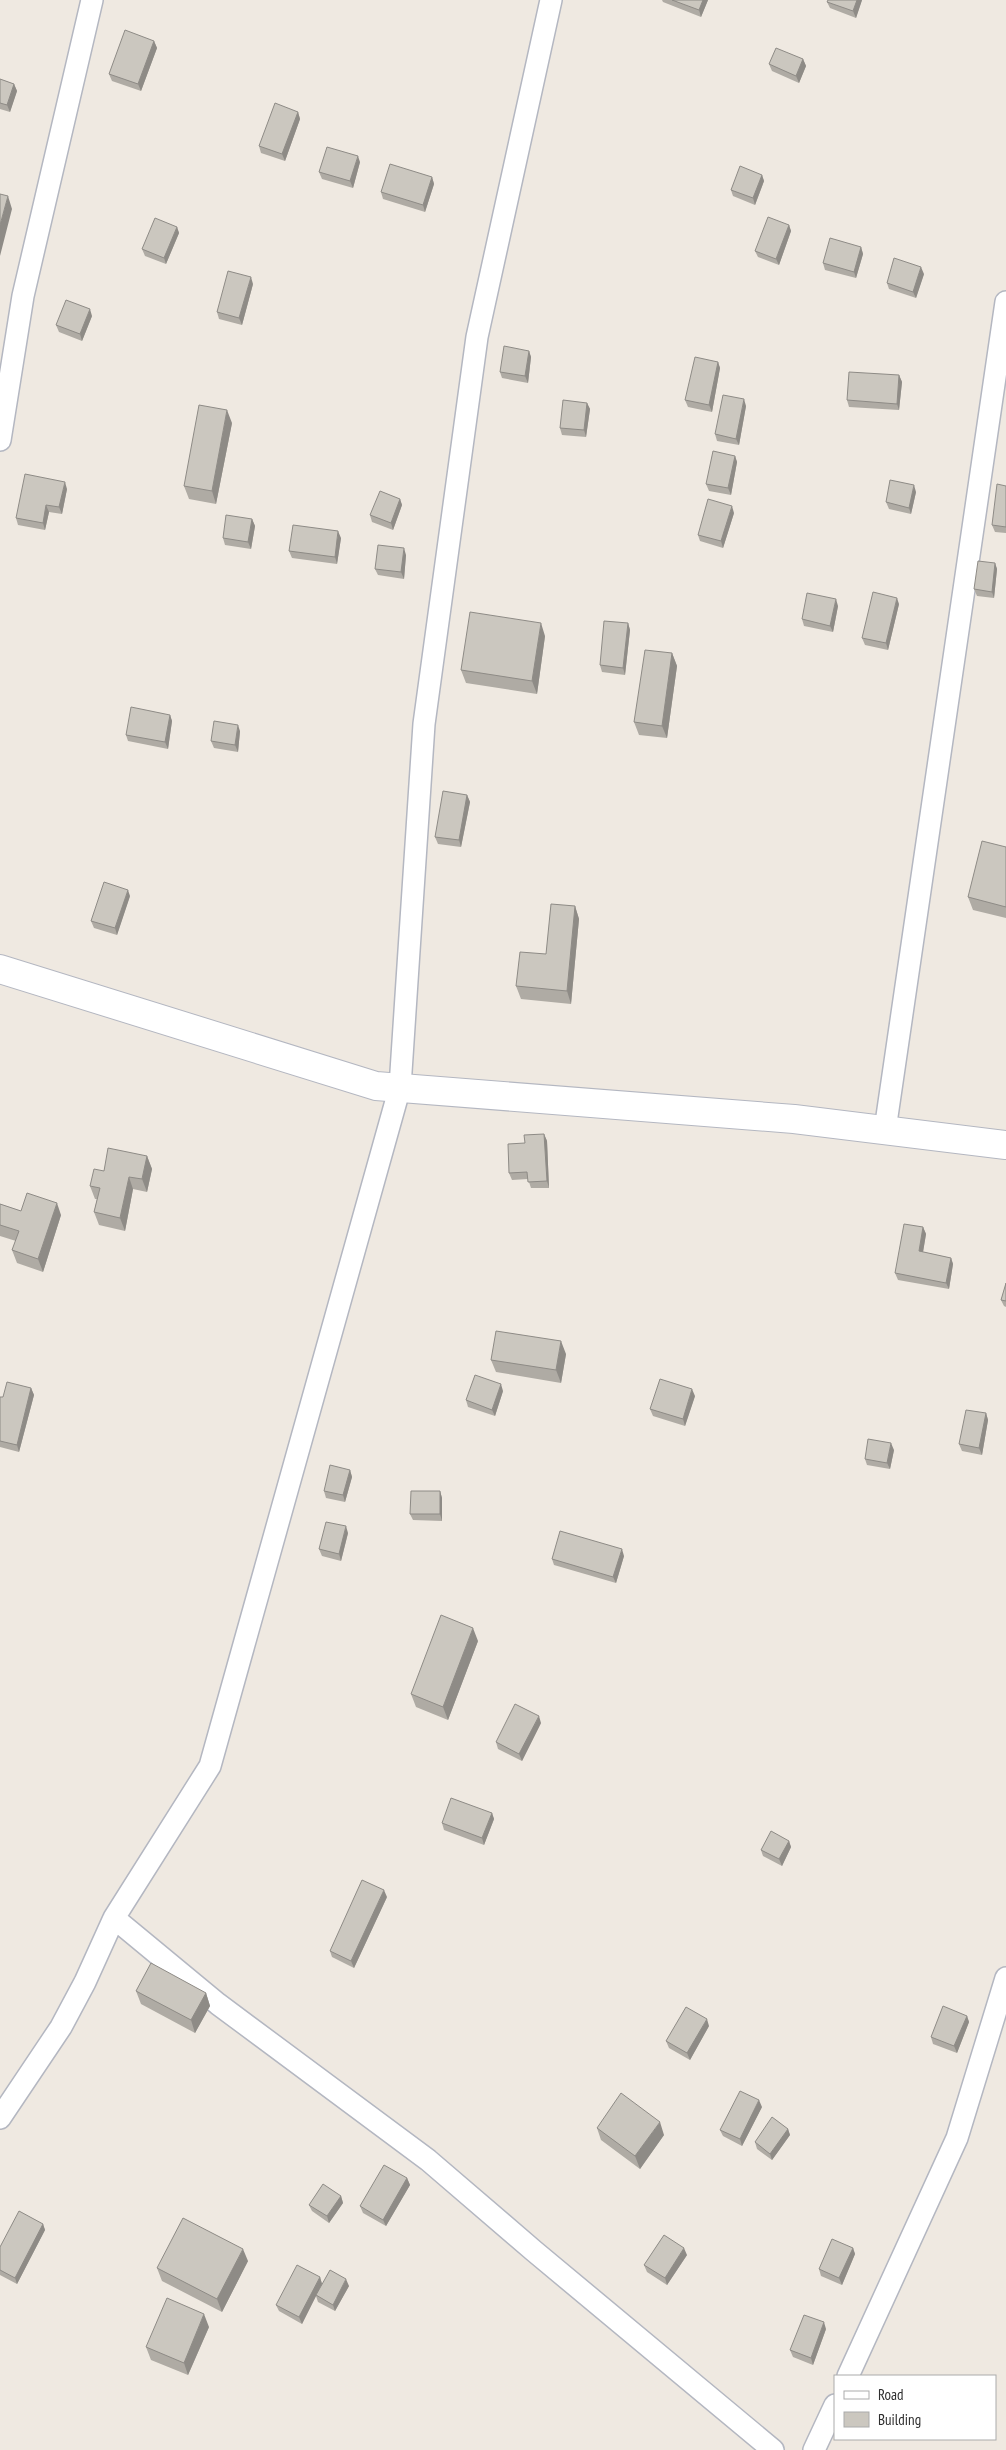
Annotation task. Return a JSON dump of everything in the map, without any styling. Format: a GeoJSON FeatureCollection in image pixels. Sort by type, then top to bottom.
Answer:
{"type":"FeatureCollection","features":[{"type":"Feature","properties":{"kind":"street"},"geometry":{"type":"LineString","coordinates":[[0,969],[376,1086],[794,1119],[1006,1145]]}},
{"type":"Feature","properties":{"kind":"lane"},"geometry":{"type":"LineString","coordinates":[[0,440],[23,296],[92,0]]}},
{"type":"Feature","properties":{"kind":"lane"},"geometry":{"type":"LineString","coordinates":[[0,2118],[61,2027],[85,1982],[114,1918],[210,1766],[400,1087],[424,724],[477,337],[551,0]]}},
{"type":"Feature","properties":{"kind":"lane"},"geometry":{"type":"LineString","coordinates":[[885,1130],[1006,302]]}},
{"type":"Feature","properties":{"kind":"lane"},"geometry":{"type":"LineString","coordinates":[[114,1918],[218,2004],[428,2160],[534,2251],[774,2450]]}},
{"type":"Feature","properties":{"kind":"lane"},"geometry":{"type":"LineString","coordinates":[[848,2375],[958,2138],[1006,1978]]}},
{"type":"Feature","properties":{"kind":"lane"},"geometry":{"type":"LineString","coordinates":[[814,2450],[834,2407]]}},
{"type":"Feature","properties":{"kind":"building"},"geometry":{"type":"Polygon","coordinates":[[[672,0],[703,0],[699,10],[672,0]]]}},
{"type":"Feature","properties":{"kind":"building"},"geometry":{"type":"Polygon","coordinates":[[[828,0],[857,0],[853,11],[827,2],[828,0]]]}},
{"type":"Feature","properties":{"kind":"building"},"geometry":{"type":"Polygon","coordinates":[[[125,30],[154,41],[138,84],[109,74],[125,30]]]}},
{"type":"Feature","properties":{"kind":"building"},"geometry":{"type":"Polygon","coordinates":[[[776,48],[803,59],[796,76],[769,64],[776,48]]]}},
{"type":"Feature","properties":{"kind":"building"},"geometry":{"type":"Polygon","coordinates":[[[0,79],[14,84],[7,105],[0,103],[0,79]]]}},
{"type":"Feature","properties":{"kind":"building"},"geometry":{"type":"Polygon","coordinates":[[[275,103],[298,112],[282,154],[259,146],[275,103]]]}},
{"type":"Feature","properties":{"kind":"building"},"geometry":{"type":"Polygon","coordinates":[[[327,147],[358,156],[350,181],[319,172],[327,147]]]}},
{"type":"Feature","properties":{"kind":"building"},"geometry":{"type":"Polygon","coordinates":[[[390,164],[432,177],[423,205],[381,192],[390,164]]]}},
{"type":"Feature","properties":{"kind":"building"},"geometry":{"type":"Polygon","coordinates":[[[740,166],[762,175],[753,198],[731,190],[740,166]]]}},
{"type":"Feature","properties":{"kind":"building"},"geometry":{"type":"Polygon","coordinates":[[[0,194],[8,196],[0,225],[0,194]]]}},
{"type":"Feature","properties":{"kind":"building"},"geometry":{"type":"Polygon","coordinates":[[[768,217],[789,225],[776,259],[755,251],[768,217]]]}},
{"type":"Feature","properties":{"kind":"building"},"geometry":{"type":"Polygon","coordinates":[[[155,218],[177,227],[164,258],[142,249],[155,218]]]}},
{"type":"Feature","properties":{"kind":"building"},"geometry":{"type":"Polygon","coordinates":[[[830,238],[861,247],[854,272],[823,263],[830,238]]]}},
{"type":"Feature","properties":{"kind":"building"},"geometry":{"type":"Polygon","coordinates":[[[894,258],[921,267],[913,292],[887,283],[894,258]]]}},
{"type":"Feature","properties":{"kind":"building"},"geometry":{"type":"Polygon","coordinates":[[[228,271],[251,277],[239,318],[217,312],[228,271]]]}},
{"type":"Feature","properties":{"kind":"building"},"geometry":{"type":"Polygon","coordinates":[[[66,300],[90,309],[80,334],[56,325],[66,300]]]}},
{"type":"Feature","properties":{"kind":"building"},"geometry":{"type":"Polygon","coordinates":[[[504,346],[529,351],[525,376],[500,372],[504,346]]]}},
{"type":"Feature","properties":{"kind":"building"},"geometry":{"type":"Polygon","coordinates":[[[695,357],[718,362],[709,405],[685,400],[695,357]]]}},
{"type":"Feature","properties":{"kind":"building"},"geometry":{"type":"Polygon","coordinates":[[[849,372],[899,375],[897,404],[847,400],[849,372]]]}},
{"type":"Feature","properties":{"kind":"building"},"geometry":{"type":"Polygon","coordinates":[[[723,395],[744,399],[736,439],[715,434],[723,395]]]}},
{"type":"Feature","properties":{"kind":"building"},"geometry":{"type":"Polygon","coordinates":[[[563,400],[587,403],[584,430],[560,428],[563,400]]]}},
{"type":"Feature","properties":{"kind":"building"},"geometry":{"type":"Polygon","coordinates":[[[199,405],[227,410],[212,491],[184,486],[199,405]]]}},
{"type":"Feature","properties":{"kind":"building"},"geometry":{"type":"Polygon","coordinates":[[[713,451],[735,456],[728,488],[706,484],[713,451]]]}},
{"type":"Feature","properties":{"kind":"building"},"geometry":{"type":"Polygon","coordinates":[[[25,474],[65,482],[59,507],[46,505],[43,523],[16,518],[25,474]]]}},
{"type":"Feature","properties":{"kind":"building"},"geometry":{"type":"Polygon","coordinates":[[[890,480],[914,485],[909,508],[886,502],[890,480]]]}},
{"type":"Feature","properties":{"kind":"building"},"geometry":{"type":"Polygon","coordinates":[[[997,484],[1006,486],[1006,527],[992,525],[997,484]]]}},
{"type":"Feature","properties":{"kind":"building"},"geometry":{"type":"Polygon","coordinates":[[[380,491],[400,499],[391,523],[370,515],[380,491]]]}},
{"type":"Feature","properties":{"kind":"building"},"geometry":{"type":"Polygon","coordinates":[[[708,499],[732,506],[721,541],[698,535],[708,499]]]}},
{"type":"Feature","properties":{"kind":"building"},"geometry":{"type":"Polygon","coordinates":[[[226,515],[252,519],[248,542],[223,538],[226,515]]]}},
{"type":"Feature","properties":{"kind":"building"},"geometry":{"type":"Polygon","coordinates":[[[293,525],[338,531],[335,557],[289,551],[293,525]]]}},
{"type":"Feature","properties":{"kind":"building"},"geometry":{"type":"Polygon","coordinates":[[[378,545],[404,548],[401,572],[375,569],[378,545]]]}},
{"type":"Feature","properties":{"kind":"building"},"geometry":{"type":"Polygon","coordinates":[[[978,561],[995,563],[992,592],[974,589],[978,561]]]}},
{"type":"Feature","properties":{"kind":"building"},"geometry":{"type":"Polygon","coordinates":[[[873,592],[897,598],[886,643],[862,638],[873,592]]]}},
{"type":"Feature","properties":{"kind":"building"},"geometry":{"type":"Polygon","coordinates":[[[807,593],[836,599],[830,626],[802,619],[807,593]]]}},
{"type":"Feature","properties":{"kind":"building"},"geometry":{"type":"Polygon","coordinates":[[[470,612],[541,623],[532,681],[461,670],[470,612]]]}},
{"type":"Feature","properties":{"kind":"building"},"geometry":{"type":"Polygon","coordinates":[[[604,621],[628,623],[623,668],[600,665],[604,621]]]}},
{"type":"Feature","properties":{"kind":"building"},"geometry":{"type":"Polygon","coordinates":[[[645,650],[672,653],[662,726],[634,722],[645,650]]]}},
{"type":"Feature","properties":{"kind":"building"},"geometry":{"type":"Polygon","coordinates":[[[131,707],[170,715],[165,742],[126,735],[131,707]]]}},
{"type":"Feature","properties":{"kind":"building"},"geometry":{"type":"Polygon","coordinates":[[[214,721],[238,725],[235,745],[211,741],[214,721]]]}},
{"type":"Feature","properties":{"kind":"building"},"geometry":{"type":"Polygon","coordinates":[[[443,791],[467,795],[459,840],[435,837],[443,791]]]}},
{"type":"Feature","properties":{"kind":"building"},"geometry":{"type":"Polygon","coordinates":[[[982,841],[1006,847],[1006,907],[968,897],[982,841]]]}},
{"type":"Feature","properties":{"kind":"building"},"geometry":{"type":"Polygon","coordinates":[[[104,882],[128,890],[115,928],[91,921],[104,882]]]}},
{"type":"Feature","properties":{"kind":"building"},"geometry":{"type":"Polygon","coordinates":[[[551,904],[575,906],[567,991],[516,986],[520,952],[546,954],[551,904]]]}},
{"type":"Feature","properties":{"kind":"building"},"geometry":{"type":"Polygon","coordinates":[[[544,1134],[547,1181],[528,1182],[527,1172],[509,1173],[508,1144],[525,1143],[524,1135],[544,1134]]]}},
{"type":"Feature","properties":{"kind":"building"},"geometry":{"type":"Polygon","coordinates":[[[108,1148],[147,1156],[142,1179],[129,1177],[120,1218],[94,1212],[100,1188],[90,1186],[94,1169],[104,1171],[108,1148]]]}},
{"type":"Feature","properties":{"kind":"building"},"geometry":{"type":"Polygon","coordinates":[[[27,1193],[57,1203],[38,1259],[12,1250],[19,1231],[0,1225],[0,1204],[21,1211],[27,1193]]]}},
{"type":"Feature","properties":{"kind":"building"},"geometry":{"type":"Polygon","coordinates":[[[904,1224],[923,1227],[919,1251],[951,1258],[946,1283],[895,1273],[904,1224]]]}},
{"type":"Feature","properties":{"kind":"building"},"geometry":{"type":"Polygon","coordinates":[[[1006,1283],[1006,1301],[1001,1300],[1006,1283]]]}},
{"type":"Feature","properties":{"kind":"building"},"geometry":{"type":"Polygon","coordinates":[[[496,1331],[561,1341],[556,1370],[491,1360],[496,1331]]]}},
{"type":"Feature","properties":{"kind":"building"},"geometry":{"type":"Polygon","coordinates":[[[475,1375],[501,1384],[492,1410],[466,1400],[475,1375]]]}},
{"type":"Feature","properties":{"kind":"building"},"geometry":{"type":"Polygon","coordinates":[[[660,1379],[692,1389],[683,1419],[650,1409],[660,1379]]]}},
{"type":"Feature","properties":{"kind":"building"},"geometry":{"type":"Polygon","coordinates":[[[7,1382],[31,1388],[17,1445],[0,1441],[0,1397],[3,1397],[7,1382]]]}},
{"type":"Feature","properties":{"kind":"building"},"geometry":{"type":"Polygon","coordinates":[[[966,1410],[986,1413],[979,1448],[959,1444],[966,1410]]]}},
{"type":"Feature","properties":{"kind":"building"},"geometry":{"type":"Polygon","coordinates":[[[868,1439],[891,1443],[887,1463],[865,1459],[868,1439]]]}},
{"type":"Feature","properties":{"kind":"building"},"geometry":{"type":"Polygon","coordinates":[[[330,1465],[350,1470],[343,1495],[324,1491],[330,1465]]]}},
{"type":"Feature","properties":{"kind":"building"},"geometry":{"type":"Polygon","coordinates":[[[411,1491],[440,1491],[440,1514],[410,1514],[411,1491]]]}},
{"type":"Feature","properties":{"kind":"building"},"geometry":{"type":"Polygon","coordinates":[[[326,1522],[346,1526],[339,1554],[319,1549],[326,1522]]]}},
{"type":"Feature","properties":{"kind":"building"},"geometry":{"type":"Polygon","coordinates":[[[560,1531],[622,1549],[613,1577],[552,1559],[560,1531]]]}},
{"type":"Feature","properties":{"kind":"building"},"geometry":{"type":"Polygon","coordinates":[[[441,1615],[473,1628],[443,1707],[411,1694],[441,1615]]]}},
{"type":"Feature","properties":{"kind":"building"},"geometry":{"type":"Polygon","coordinates":[[[515,1704],[539,1716],[519,1754],[496,1742],[515,1704]]]}},
{"type":"Feature","properties":{"kind":"building"},"geometry":{"type":"Polygon","coordinates":[[[451,1798],[492,1813],[482,1838],[442,1823],[451,1798]]]}},
{"type":"Feature","properties":{"kind":"building"},"geometry":{"type":"Polygon","coordinates":[[[771,1831],[789,1841],[779,1859],[761,1850],[771,1831]]]}},
{"type":"Feature","properties":{"kind":"building"},"geometry":{"type":"Polygon","coordinates":[[[362,1880],[384,1890],[351,1961],[330,1951],[362,1880]]]}},
{"type":"Feature","properties":{"kind":"building"},"geometry":{"type":"Polygon","coordinates":[[[151,1963],[206,1993],[191,2020],[136,1991],[151,1963]]]}},
{"type":"Feature","properties":{"kind":"building"},"geometry":{"type":"Polygon","coordinates":[[[943,2006],[967,2016],[954,2046],[931,2037],[943,2006]]]}},
{"type":"Feature","properties":{"kind":"building"},"geometry":{"type":"Polygon","coordinates":[[[686,2007],[707,2019],[687,2053],[666,2041],[686,2007]]]}},
{"type":"Feature","properties":{"kind":"building"},"geometry":{"type":"Polygon","coordinates":[[[740,2091],[759,2100],[740,2139],[720,2130],[740,2091]]]}},
{"type":"Feature","properties":{"kind":"building"},"geometry":{"type":"Polygon","coordinates":[[[621,2093],[660,2122],[635,2156],[597,2128],[621,2093]]]}},
{"type":"Feature","properties":{"kind":"building"},"geometry":{"type":"Polygon","coordinates":[[[772,2117],[788,2129],[770,2154],[755,2142],[772,2117]]]}},
{"type":"Feature","properties":{"kind":"building"},"geometry":{"type":"Polygon","coordinates":[[[384,2165],[407,2178],[383,2220],[360,2206],[384,2165]]]}},
{"type":"Feature","properties":{"kind":"building"},"geometry":{"type":"Polygon","coordinates":[[[323,2184],[341,2196],[327,2216],[309,2205],[323,2184]]]}},
{"type":"Feature","properties":{"kind":"building"},"geometry":{"type":"Polygon","coordinates":[[[19,2211],[43,2224],[15,2278],[0,2270],[0,2247],[19,2211]]]}},
{"type":"Feature","properties":{"kind":"building"},"geometry":{"type":"Polygon","coordinates":[[[183,2218],[243,2249],[217,2299],[157,2268],[183,2218]]]}},
{"type":"Feature","properties":{"kind":"building"},"geometry":{"type":"Polygon","coordinates":[[[664,2235],[684,2248],[665,2278],[644,2265],[664,2235]]]}},
{"type":"Feature","properties":{"kind":"building"},"geometry":{"type":"Polygon","coordinates":[[[832,2239],[853,2248],[839,2278],[819,2269],[832,2239]]]}},
{"type":"Feature","properties":{"kind":"building"},"geometry":{"type":"Polygon","coordinates":[[[297,2265],[320,2277],[299,2317],[276,2305],[297,2265]]]}},
{"type":"Feature","properties":{"kind":"building"},"geometry":{"type":"Polygon","coordinates":[[[330,2270],[346,2279],[333,2305],[316,2295],[330,2270]]]}},
{"type":"Feature","properties":{"kind":"building"},"geometry":{"type":"Polygon","coordinates":[[[167,2298],[204,2314],[184,2363],[146,2347],[167,2298]]]}},
{"type":"Feature","properties":{"kind":"building"},"geometry":{"type":"Polygon","coordinates":[[[804,2315],[824,2322],[811,2358],[790,2350],[804,2315]]]}}]}
